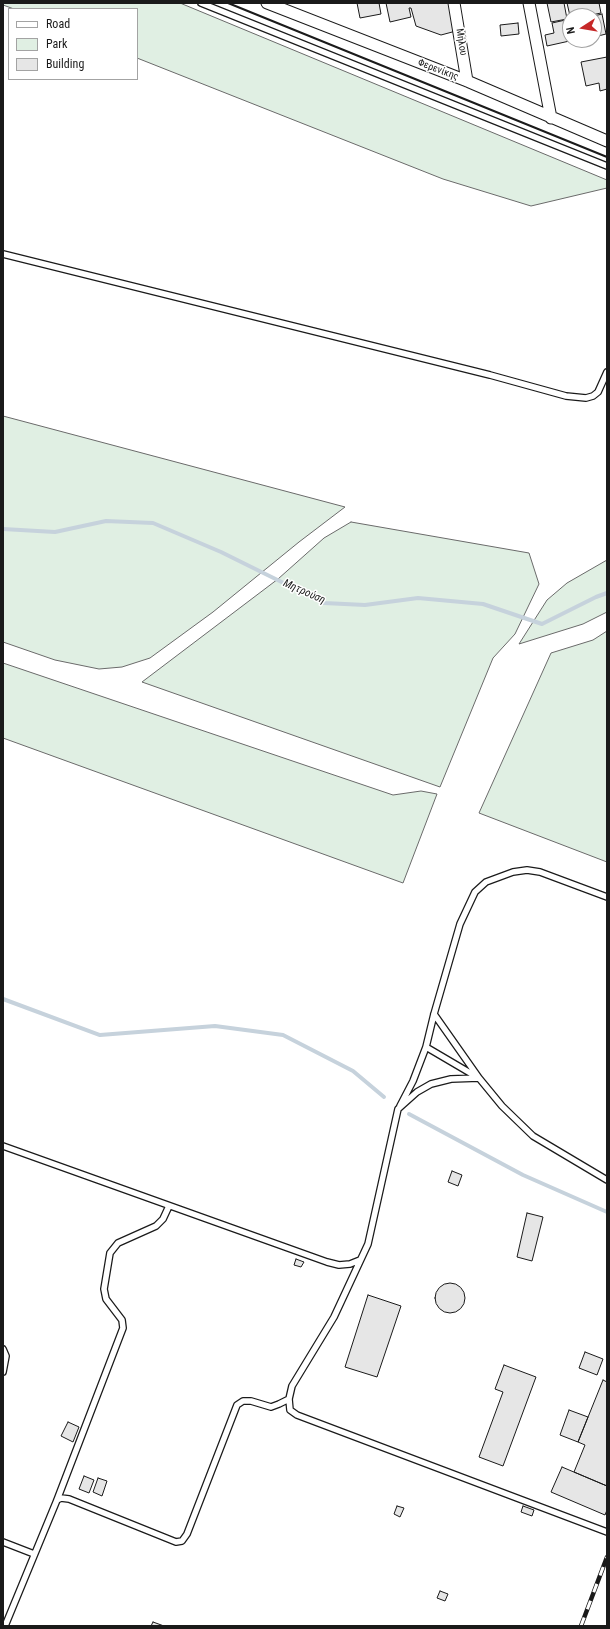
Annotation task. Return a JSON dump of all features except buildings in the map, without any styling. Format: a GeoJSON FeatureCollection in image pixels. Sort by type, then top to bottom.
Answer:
{"type":"FeatureCollection","features":[{"type":"Feature","properties":{"kind":"street","name":"Φερενίκης"},"geometry":{"type":"LineString","coordinates":[[267,3],[467,81],[607,141]]}},
{"type":"Feature","properties":{"kind":"street","name":"Μήλου"},"geometry":{"type":"LineString","coordinates":[[454,3],[467,81]]}},
{"type":"Feature","properties":{"kind":"street"},"geometry":{"type":"LineString","coordinates":[[529,3],[551,118]]}},
{"type":"Feature","properties":{"kind":"lane"},"geometry":{"type":"LineString","coordinates":[[202,3],[607,166]]}},
{"type":"Feature","properties":{"kind":"lane"},"geometry":{"type":"LineString","coordinates":[[3,254],[490,375],[566,396],[586,398],[593,396],[598,392],[607,372]]}},
{"type":"Feature","properties":{"kind":"lane"},"geometry":{"type":"LineString","coordinates":[[607,896],[540,872],[527,870],[513,872],[486,882],[474,892],[460,924],[426,1047],[414,1081],[398,1109],[368,1244],[334,1317],[292,1386],[289,1399],[290,1410],[297,1415],[607,1532]]}},
{"type":"Feature","properties":{"kind":"lane"},"geometry":{"type":"LineString","coordinates":[[434,1014],[479,1078],[502,1106],[533,1136],[607,1180]]}},
{"type":"Feature","properties":{"kind":"lane"},"geometry":{"type":"LineString","coordinates":[[426,1047],[479,1078]]}},
{"type":"Feature","properties":{"kind":"lane"},"geometry":{"type":"LineString","coordinates":[[398,1109],[417,1092],[431,1084],[450,1079],[479,1078]]}},
{"type":"Feature","properties":{"kind":"lane"},"geometry":{"type":"LineString","coordinates":[[3,1146],[327,1262],[340,1265],[350,1264],[360,1260]]}},
{"type":"Feature","properties":{"kind":"lane"},"geometry":{"type":"LineString","coordinates":[[5,1626],[57,1500],[123,1328],[122,1320],[106,1299],[104,1289],[110,1253],[118,1243],[156,1226],[164,1219],[169,1206]]}},
{"type":"Feature","properties":{"kind":"lane"},"geometry":{"type":"LineString","coordinates":[[3,1349],[6,1356],[3,1372]]}},
{"type":"Feature","properties":{"kind":"lane"},"geometry":{"type":"LineString","coordinates":[[57,1500],[61,1498],[69,1498],[176,1542],[182,1541],[187,1534],[236,1405],[243,1401],[251,1401],[271,1407],[289,1399]]}},
{"type":"Feature","properties":{"kind":"lane"},"geometry":{"type":"LineString","coordinates":[[3,1542],[34,1554]]}},
{"type":"Feature","properties":{"kind":"green space"},"geometry":{"type":"Polygon","coordinates":[[[3,3],[180,3],[607,180],[607,188],[531,206],[443,179],[138,58],[138,8],[11,8],[3,5],[3,3]]]}},
{"type":"Feature","properties":{"kind":"green space"},"geometry":{"type":"Polygon","coordinates":[[[3,416],[345,507],[299,542],[213,612],[150,658],[122,667],[99,669],[55,660],[3,642],[3,416]]]}},
{"type":"Feature","properties":{"kind":"green space"},"geometry":{"type":"Polygon","coordinates":[[[351,522],[529,553],[539,584],[515,634],[493,658],[440,787],[142,682],[278,579],[324,538],[351,522]]]}},
{"type":"Feature","properties":{"kind":"green space"},"geometry":{"type":"Polygon","coordinates":[[[607,560],[607,612],[583,624],[519,644],[547,600],[567,583],[607,560]]]}},
{"type":"Feature","properties":{"kind":"green space"},"geometry":{"type":"Polygon","coordinates":[[[607,631],[607,862],[479,813],[551,653],[593,640],[607,631]]]}},
{"type":"Feature","properties":{"kind":"green space"},"geometry":{"type":"Polygon","coordinates":[[[3,663],[393,795],[421,791],[437,794],[403,883],[3,738],[3,663]]]}},
{"type":"Feature","properties":{"kind":"waterway","name":"Μητρούση"},"geometry":{"type":"LineString","coordinates":[[3,529],[55,532],[106,521],[153,523],[221,552],[324,603],[365,605],[418,598],[483,604],[542,624],[607,593]]}},
{"type":"Feature","properties":{"kind":"waterway"},"geometry":{"type":"LineString","coordinates":[[3,999],[100,1035],[215,1026],[283,1035],[353,1071],[384,1097]]}},
{"type":"Feature","properties":{"kind":"waterway"},"geometry":{"type":"LineString","coordinates":[[409,1114],[523,1175],[607,1212]]}},
{"type":"Feature","properties":{"kind":"railway"},"geometry":{"type":"LineString","coordinates":[[581,1626],[607,1557]]}},
{"type":"Feature","properties":{"kind":"wall"},"geometry":{"type":"LineString","coordinates":[[228,3],[607,157]]}}]}
